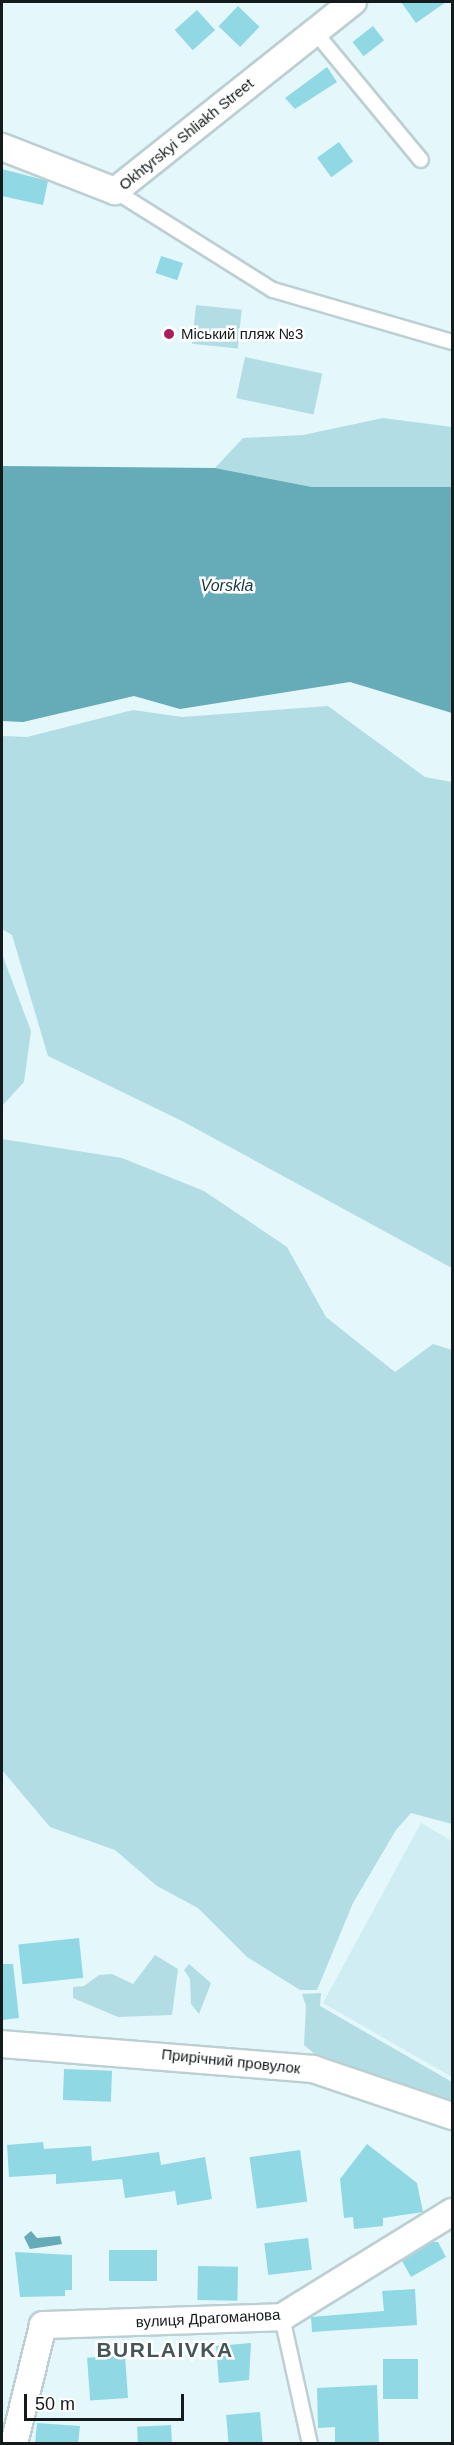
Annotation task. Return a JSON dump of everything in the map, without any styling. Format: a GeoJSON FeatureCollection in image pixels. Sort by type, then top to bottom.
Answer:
{"type":"FeatureCollection","features":[{"type":"Feature","properties":{"kind":"street","name":"Okhtyrskyi Shliakh Street"},"geometry":{"type":"LineString","coordinates":[[2,147],[115,191],[353,2]]}},
{"type":"Feature","properties":{"kind":"street","name":"Прирічний провулок"},"geometry":{"type":"LineString","coordinates":[[2,2044],[313,2069],[453,2116]]}},
{"type":"Feature","properties":{"kind":"street","name":"вулиця Драгоманова"},"geometry":{"type":"LineString","coordinates":[[14,2444],[43,2325],[282,2317],[453,2212]]}},
{"type":"Feature","properties":{"kind":"lane"},"geometry":{"type":"LineString","coordinates":[[315,32],[421,160]]}},
{"type":"Feature","properties":{"kind":"lane"},"geometry":{"type":"LineString","coordinates":[[115,191],[273,290],[453,342]]}},
{"type":"Feature","properties":{"kind":"lane"},"geometry":{"type":"LineString","coordinates":[[282,2317],[310,2444]]}},
{"type":"Feature","properties":{"kind":"shaded area"},"geometry":{"type":"Polygon","coordinates":[[[196,305],[242,310],[238,349],[192,344],[196,305]]]}},
{"type":"Feature","properties":{"kind":"shaded area"},"geometry":{"type":"Polygon","coordinates":[[[245,357],[322,373],[314,415],[236,398],[245,357]]]}},
{"type":"Feature","properties":{"kind":"shaded area"},"geometry":{"type":"Polygon","coordinates":[[[383,418],[452,427],[452,487],[312,487],[215,468],[243,438],[303,435],[383,418]]]}},
{"type":"Feature","properties":{"kind":"shaded area"},"geometry":{"type":"Polygon","coordinates":[[[328,706],[425,777],[452,782],[452,1268],[182,1121],[48,1056],[12,935],[2,929],[2,736],[27,737],[133,710],[182,717],[328,706]]]}},
{"type":"Feature","properties":{"kind":"shaded area"},"geometry":{"type":"Polygon","coordinates":[[[2,954],[31,1031],[24,1082],[2,1106],[2,954]]]}},
{"type":"Feature","properties":{"kind":"shaded area"},"geometry":{"type":"Polygon","coordinates":[[[2,1139],[122,1158],[204,1191],[287,1247],[326,1317],[395,1372],[433,1344],[452,1350],[452,1824],[411,1813],[396,1830],[353,1903],[317,1990],[300,1990],[247,1957],[198,1908],[157,1886],[115,1850],[50,1827],[2,1770],[2,1139]]]}},
{"type":"Feature","properties":{"kind":"shaded area"},"geometry":{"type":"Polygon","coordinates":[[[421,1823],[452,1841],[452,2077],[323,2003],[421,1823]]]}},
{"type":"Feature","properties":{"kind":"shaded area"},"geometry":{"type":"Polygon","coordinates":[[[155,1955],[178,1969],[172,2015],[118,2017],[73,1998],[73,1987],[84,1986],[99,1975],[112,1974],[133,1984],[155,1955]]]}},
{"type":"Feature","properties":{"kind":"shaded area"},"geometry":{"type":"Polygon","coordinates":[[[189,1964],[211,1983],[199,2014],[191,2004],[190,1979],[184,1970],[189,1964]]]}},
{"type":"Feature","properties":{"kind":"shaded area"},"geometry":{"type":"Polygon","coordinates":[[[321,1993],[320,2006],[452,2082],[452,2101],[404,2084],[360,2077],[345,2065],[324,2062],[304,2045],[306,2006],[302,1994],[321,1993]]]}},
{"type":"Feature","properties":{"kind":"water","name":"Vorskla"},"geometry":{"type":"Polygon","coordinates":[[[2,466],[215,468],[312,487],[452,487],[452,713],[350,682],[180,709],[134,696],[23,722],[2,721],[2,466]]]}},
{"type":"Feature","properties":{"kind":"water"},"geometry":{"type":"Polygon","coordinates":[[[31,2231],[37,2238],[60,2236],[62,2244],[30,2249],[24,2237],[31,2231]]]}},
{"type":"Feature","properties":{"kind":"building"},"geometry":{"type":"Polygon","coordinates":[[[401,2],[446,2],[416,23],[401,2]]]}},
{"type":"Feature","properties":{"kind":"building"},"geometry":{"type":"Polygon","coordinates":[[[238,6],[260,27],[240,47],[219,26],[238,6]]]}},
{"type":"Feature","properties":{"kind":"building"},"geometry":{"type":"Polygon","coordinates":[[[197,10],[215,30],[193,50],[175,30],[197,10]]]}},
{"type":"Feature","properties":{"kind":"building"},"geometry":{"type":"Polygon","coordinates":[[[373,26],[384,40],[364,56],[353,42],[373,26]]]}},
{"type":"Feature","properties":{"kind":"building"},"geometry":{"type":"Polygon","coordinates":[[[327,67],[337,82],[295,109],[285,98],[327,67]]]}},
{"type":"Feature","properties":{"kind":"building"},"geometry":{"type":"Polygon","coordinates":[[[339,142],[353,161],[331,177],[317,158],[339,142]]]}},
{"type":"Feature","properties":{"kind":"building"},"geometry":{"type":"Polygon","coordinates":[[[2,169],[48,181],[43,205],[2,196],[2,169]]]}},
{"type":"Feature","properties":{"kind":"building"},"geometry":{"type":"Polygon","coordinates":[[[161,256],[183,263],[177,280],[155,273],[161,256]]]}},
{"type":"Feature","properties":{"kind":"building"},"geometry":{"type":"Polygon","coordinates":[[[79,1938],[83,1978],[23,1984],[18,1944],[79,1938]]]}},
{"type":"Feature","properties":{"kind":"building"},"geometry":{"type":"Polygon","coordinates":[[[2,1964],[13,1964],[19,2018],[2,2020],[2,1964]]]}},
{"type":"Feature","properties":{"kind":"building"},"geometry":{"type":"Polygon","coordinates":[[[64,2069],[112,2071],[111,2102],[63,2100],[64,2069]]]}},
{"type":"Feature","properties":{"kind":"building"},"geometry":{"type":"Polygon","coordinates":[[[43,2142],[44,2149],[91,2146],[92,2161],[159,2152],[161,2165],[205,2157],[212,2199],[177,2205],[175,2191],[125,2198],[122,2179],[56,2184],[56,2174],[9,2177],[7,2145],[43,2142]]]}},
{"type":"Feature","properties":{"kind":"building"},"geometry":{"type":"Polygon","coordinates":[[[367,2144],[417,2183],[423,2212],[383,2218],[383,2226],[354,2229],[353,2217],[344,2218],[340,2179],[367,2144]]]}},
{"type":"Feature","properties":{"kind":"building"},"geometry":{"type":"Polygon","coordinates":[[[300,2150],[307,2201],[257,2209],[249,2157],[300,2150]]]}},
{"type":"Feature","properties":{"kind":"building"},"geometry":{"type":"Polygon","coordinates":[[[308,2238],[312,2270],[268,2275],[264,2243],[308,2238]]]}},
{"type":"Feature","properties":{"kind":"building"},"geometry":{"type":"Polygon","coordinates":[[[433,2242],[438,2242],[446,2257],[411,2277],[402,2261],[433,2242]]]}},
{"type":"Feature","properties":{"kind":"building"},"geometry":{"type":"Polygon","coordinates":[[[109,2250],[157,2250],[157,2281],[109,2281],[109,2250]]]}},
{"type":"Feature","properties":{"kind":"building"},"geometry":{"type":"Polygon","coordinates":[[[15,2252],[72,2255],[72,2290],[65,2290],[65,2296],[20,2297],[15,2252]]]}},
{"type":"Feature","properties":{"kind":"building"},"geometry":{"type":"Polygon","coordinates":[[[198,2266],[238,2267],[237,2301],[197,2300],[198,2266]]]}},
{"type":"Feature","properties":{"kind":"building"},"geometry":{"type":"Polygon","coordinates":[[[415,2289],[417,2325],[312,2332],[311,2317],[384,2311],[382,2291],[415,2289]]]}},
{"type":"Feature","properties":{"kind":"building"},"geometry":{"type":"Polygon","coordinates":[[[251,2343],[249,2380],[219,2383],[216,2346],[251,2343]]]}},
{"type":"Feature","properties":{"kind":"building"},"geometry":{"type":"Polygon","coordinates":[[[125,2355],[128,2398],[90,2401],[87,2358],[125,2355]]]}},
{"type":"Feature","properties":{"kind":"building"},"geometry":{"type":"Polygon","coordinates":[[[383,2359],[418,2359],[418,2399],[383,2399],[383,2359]]]}},
{"type":"Feature","properties":{"kind":"building"},"geometry":{"type":"Polygon","coordinates":[[[377,2385],[379,2444],[335,2444],[335,2427],[318,2428],[317,2388],[377,2385]]]}},
{"type":"Feature","properties":{"kind":"building"},"geometry":{"type":"Polygon","coordinates":[[[260,2412],[263,2444],[229,2444],[226,2415],[260,2412]]]}},
{"type":"Feature","properties":{"kind":"building"},"geometry":{"type":"Polygon","coordinates":[[[37,2423],[80,2426],[78,2444],[35,2444],[37,2423]]]}},
{"type":"Feature","properties":{"kind":"building"},"geometry":{"type":"Polygon","coordinates":[[[171,2425],[172,2444],[138,2444],[137,2427],[171,2425]]]}},
{"type":"Feature","properties":{"kind":"place","name":"Міський пляж №3"},"geometry":{"type":"Point","coordinates":[169,334]}},
{"type":"Feature","properties":{"kind":"district","name":"BURLAIVKA"},"geometry":{"type":"Point","coordinates":[165,2350]}}]}
